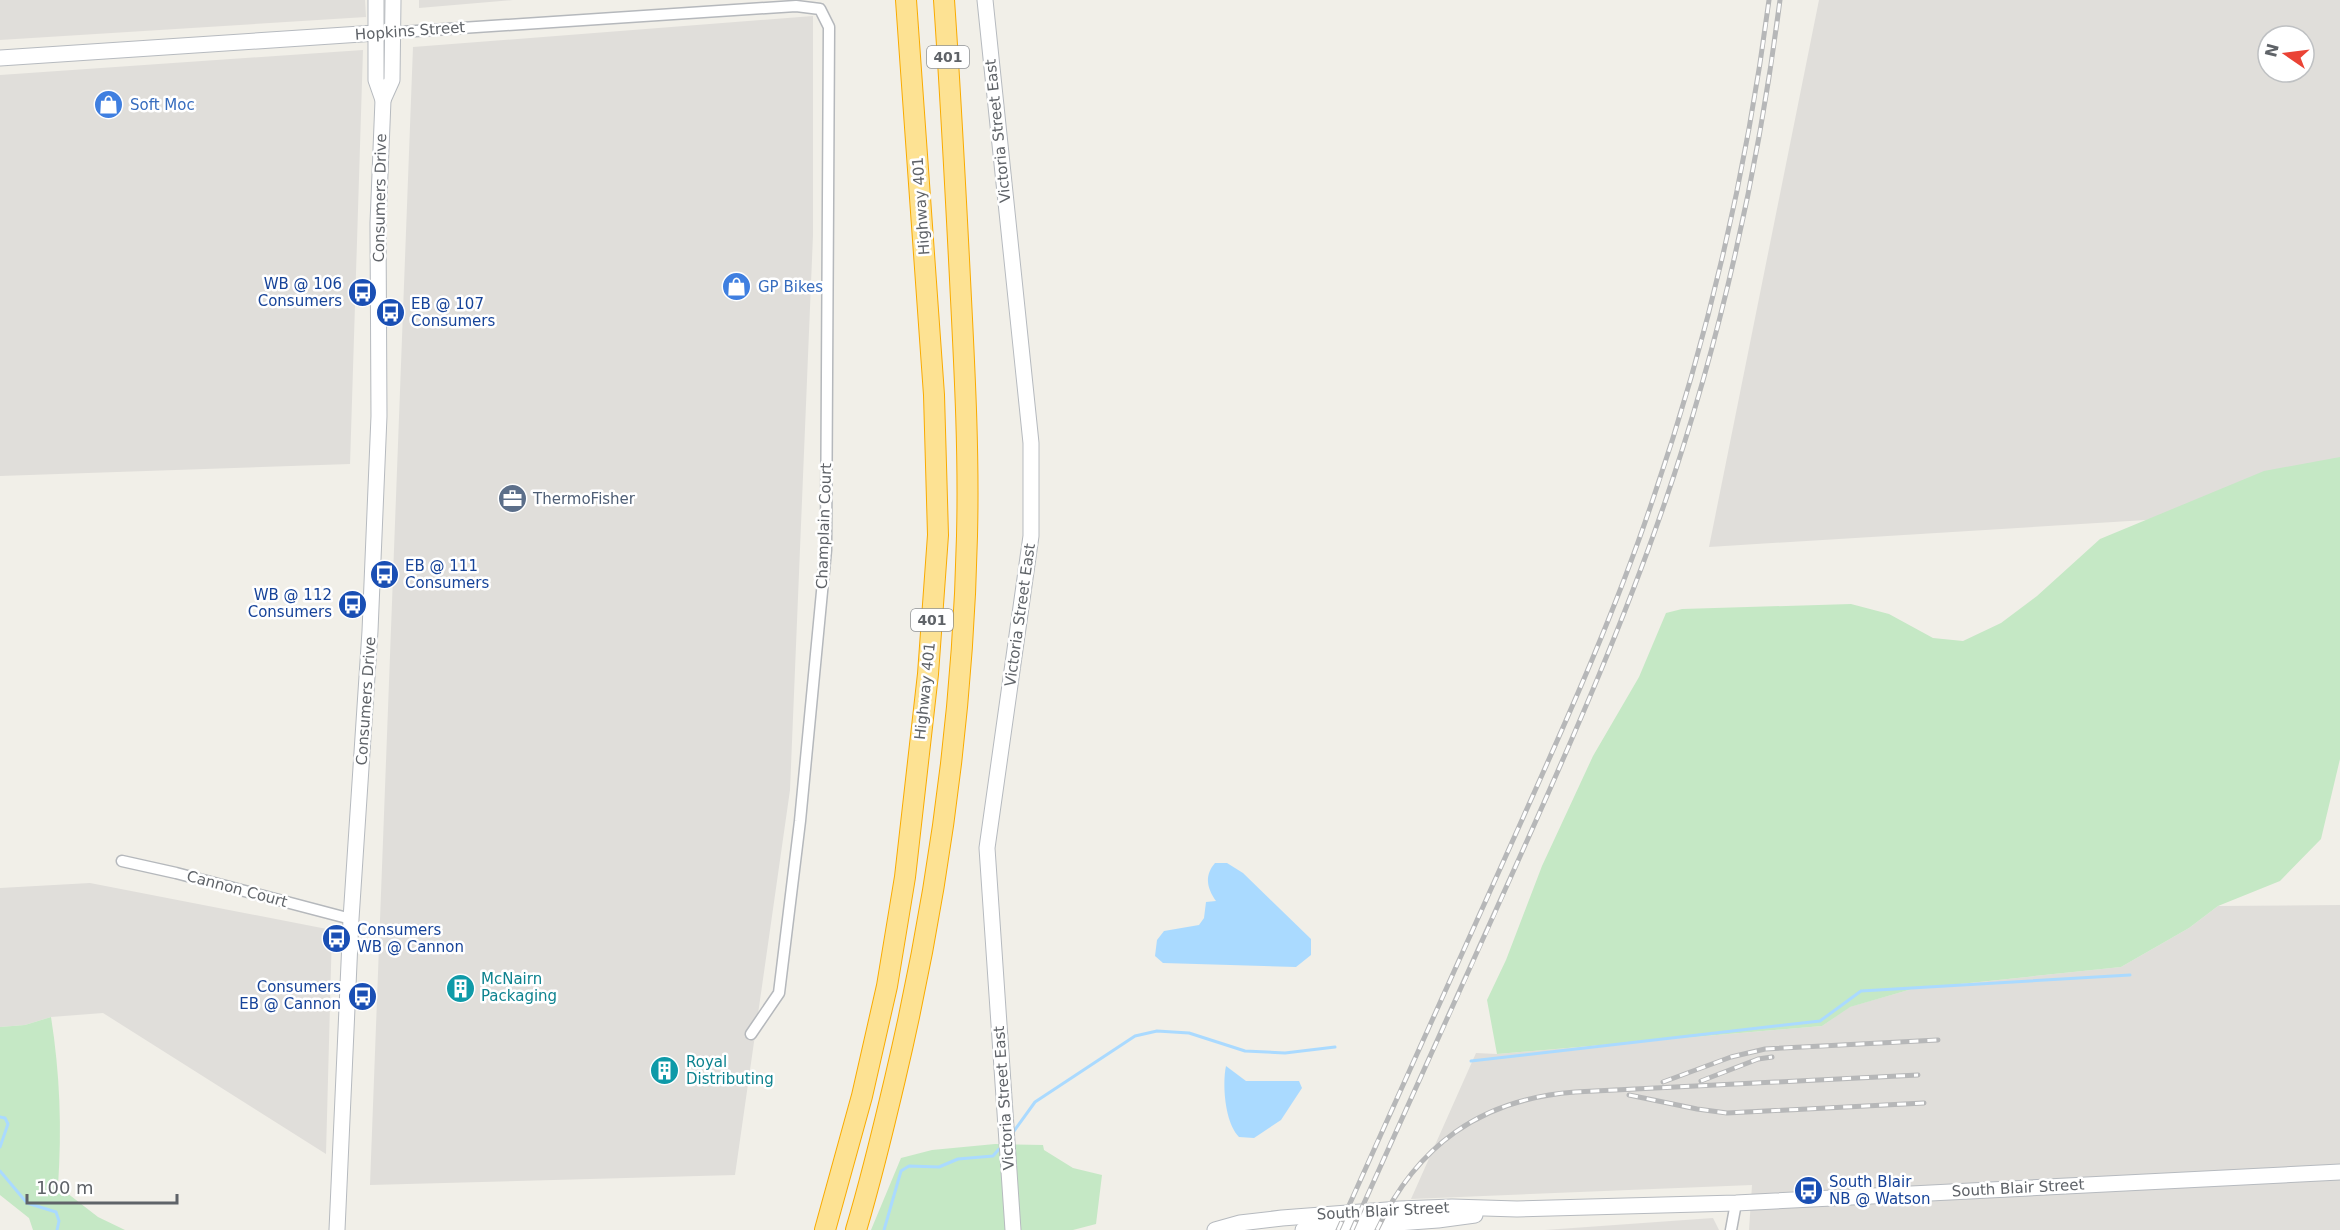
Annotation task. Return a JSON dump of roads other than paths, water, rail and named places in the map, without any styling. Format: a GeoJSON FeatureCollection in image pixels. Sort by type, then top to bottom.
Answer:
{"type":"FeatureCollection","features":[{"type":"Feature","properties":{"kind":"highway","name":"Highway 401"},"geometry":{"type":"LineString","coordinates":[[825,1230],[865,1085],[887,986],[905,877],[928,674],[937,547],[934,394],[906,0]]}},
{"type":"Feature","properties":{"kind":"highway","name":"401"},"geometry":{"type":"LineString","coordinates":[[856,1230],[867,1194],[917,983],[935,878],[960,678],[967,535],[965,394],[952,114],[944,0]]}},
{"type":"Feature","properties":{"kind":"main road","name":"Consumers Drive"},"geometry":{"type":"LineString","coordinates":[[337,1230],[351,919],[370,631],[379,416],[378,223],[383,100],[376,80],[376,0]]}},
{"type":"Feature","properties":{"kind":"main road","name":"Consumers Drive"},"geometry":{"type":"LineString","coordinates":[[383,100],[392,80],[393,0]]}},
{"type":"Feature","properties":{"kind":"main road","name":"Victoria Street East"},"geometry":{"type":"LineString","coordinates":[[985,0],[1031,443],[1031,536],[987,848],[1013,1230]]}},
{"type":"Feature","properties":{"kind":"main road","name":"Hopkins Street"},"geometry":{"type":"LineString","coordinates":[[0,58],[376,33]]}},
{"type":"Feature","properties":{"kind":"main road","name":"South Blair Street"},"geometry":{"type":"LineString","coordinates":[[1215,1230],[1261,1220],[1452,1206],[1517,1209],[1736,1203],[2340,1172]]}},
{"type":"Feature","properties":{"kind":"main road","name":"South Blair Street"},"geometry":{"type":"LineString","coordinates":[[1303,1230],[1438,1220],[1517,1209]]}},
{"type":"Feature","properties":{"kind":"street","name":"Hopkins Street"},"geometry":{"type":"LineString","coordinates":[[376,33],[795,6],[820,9]]}},
{"type":"Feature","properties":{"kind":"street","name":"Champlain Court"},"geometry":{"type":"LineString","coordinates":[[751,1034],[779,993],[800,821],[826,550],[829,27],[820,9]]}},
{"type":"Feature","properties":{"kind":"street","name":"Cannon Court"},"geometry":{"type":"LineString","coordinates":[[122,861],[351,919]]}},
{"type":"Feature","properties":{"kind":"street"},"geometry":{"type":"LineString","coordinates":[[1731,1230],[1736,1203]]}},
{"type":"Feature","properties":{"kind":"water"},"geometry":{"type":"Polygon","coordinates":[[[1215,863],[1227,863],[1243,873],[1311,939],[1311,955],[1296,967],[1163,963],[1155,956],[1157,940],[1164,931],[1199,925],[1204,918],[1206,902],[1216,901],[1208,882],[1209,873],[1215,863]]]}},
{"type":"Feature","properties":{"kind":"water"},"geometry":{"type":"Polygon","coordinates":[[[1226,1066],[1246,1081],[1299,1081],[1302,1088],[1281,1120],[1254,1138],[1239,1137],[1230,1123],[1226,1103],[1224,1083],[1226,1066]]]}},
{"type":"Feature","properties":{"kind":"waterway"},"geometry":{"type":"LineString","coordinates":[[1471,1061],[1820,1021],[1861,991],[2130,975]]}},
{"type":"Feature","properties":{"kind":"waterway"},"geometry":{"type":"LineString","coordinates":[[1014,1131],[1035,1102],[1135,1036],[1157,1031],[1189,1033],[1245,1051],[1285,1053],[1335,1047]]}},
{"type":"Feature","properties":{"kind":"waterway"},"geometry":{"type":"LineString","coordinates":[[0,1117],[5,1118],[8,1124],[0,1147]]}},
{"type":"Feature","properties":{"kind":"waterway"},"geometry":{"type":"LineString","coordinates":[[884,1230],[901,1171],[909,1166],[939,1167],[958,1159],[993,1156],[999,1149]]}},
{"type":"Feature","properties":{"kind":"waterway"},"geometry":{"type":"LineString","coordinates":[[0,1171],[27,1203],[56,1212],[59,1221],[57,1230]]}},
{"type":"Feature","properties":{"kind":"railway"},"geometry":{"type":"LineString","coordinates":[[1338,1230],[1569,714],[1638,543],[1673,438],[1708,315],[1737,190],[1769,0]]}},
{"type":"Feature","properties":{"kind":"railway"},"geometry":{"type":"LineString","coordinates":[[1352,1230],[1579,723],[1632,593],[1664,505],[1703,382],[1735,256],[1760,129],[1780,0]]}},
{"type":"Feature","properties":{"kind":"railway"},"geometry":{"type":"LineString","coordinates":[[1663,1082],[1731,1057],[1765,1049],[1938,1040]]}},
{"type":"Feature","properties":{"kind":"railway"},"geometry":{"type":"LineString","coordinates":[[1701,1081],[1758,1059],[1772,1057]]}},
{"type":"Feature","properties":{"kind":"railway"},"geometry":{"type":"LineString","coordinates":[[1377,1230],[1393,1200],[1432,1151],[1456,1132],[1482,1116],[1541,1096],[1575,1092],[1918,1075]]}},
{"type":"Feature","properties":{"kind":"railway"},"geometry":{"type":"LineString","coordinates":[[1629,1095],[1727,1113],[1924,1103]]}},
{"type":"Feature","properties":{"kind":"place","name":"Soft Moc"},"geometry":{"type":"Point","coordinates":[109,105]}},
{"type":"Feature","properties":{"kind":"place","name":"GP Bikes"},"geometry":{"type":"Point","coordinates":[737,287]}},
{"type":"Feature","properties":{"kind":"place","name":"WB @ 106 Consumers"},"geometry":{"type":"Point","coordinates":[363,293]}},
{"type":"Feature","properties":{"kind":"place","name":"EB @ 107 Consumers"},"geometry":{"type":"Point","coordinates":[390,313]}},
{"type":"Feature","properties":{"kind":"place","name":"ThermoFisher"},"geometry":{"type":"Point","coordinates":[512,499]}},
{"type":"Feature","properties":{"kind":"place","name":"EB @ 111 Consumers"},"geometry":{"type":"Point","coordinates":[384,575]}},
{"type":"Feature","properties":{"kind":"place","name":"WB @ 112 Consumers"},"geometry":{"type":"Point","coordinates":[353,604]}},
{"type":"Feature","properties":{"kind":"place","name":"Consumers WB @ Cannon"},"geometry":{"type":"Point","coordinates":[336,939]}},
{"type":"Feature","properties":{"kind":"place","name":"McNairn Packaging"},"geometry":{"type":"Point","coordinates":[460,988]}},
{"type":"Feature","properties":{"kind":"place","name":"Consumers EB @ Cannon"},"geometry":{"type":"Point","coordinates":[362,996]}},
{"type":"Feature","properties":{"kind":"place","name":"Royal Distributing"},"geometry":{"type":"Point","coordinates":[665,1071]}},
{"type":"Feature","properties":{"kind":"place","name":"South Blair NB @ Watson"},"geometry":{"type":"Point","coordinates":[1808,1191]}}]}
